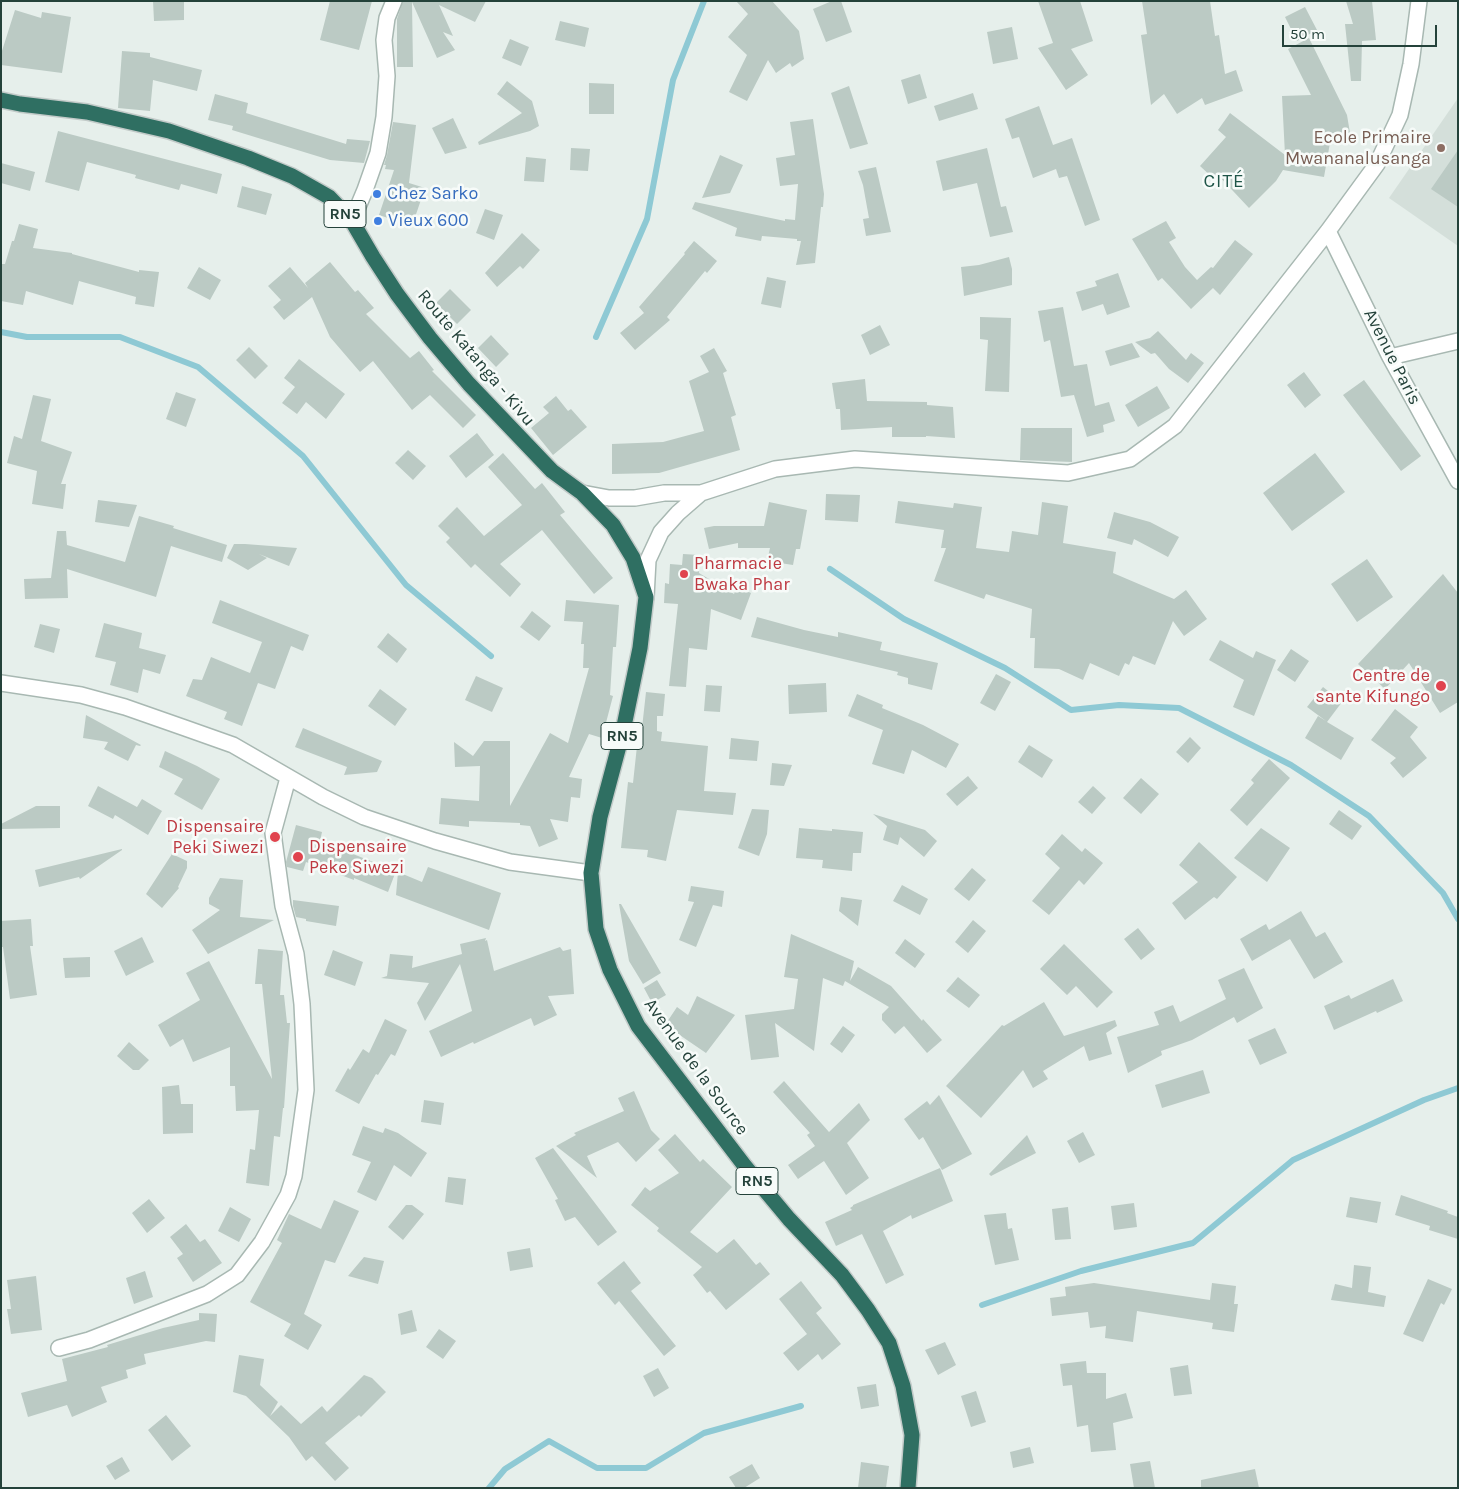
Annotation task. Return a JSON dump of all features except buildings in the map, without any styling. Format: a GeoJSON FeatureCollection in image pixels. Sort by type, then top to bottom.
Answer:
{"type":"FeatureCollection","features":[{"type":"Feature","properties":{"kind":"highway","name":"Route Katanga - Kivu"},"geometry":{"type":"LineString","coordinates":[[1,100],[87,112],[169,131],[248,158],[292,176],[328,197],[352,221],[397,294],[430,338],[469,384],[552,471],[582,493]]}},
{"type":"Feature","properties":{"kind":"highway","name":"Avenue de la Source"},"geometry":{"type":"LineString","coordinates":[[582,493],[613,525],[633,558],[646,597],[638,657],[623,732],[600,818],[590,873],[596,929],[610,970],[638,1026],[690,1096],[761,1185],[789,1219],[842,1275],[889,1343],[903,1386],[912,1435],[908,1488]]}},
{"type":"Feature","properties":{"kind":"street"},"geometry":{"type":"LineString","coordinates":[[352,221],[378,153],[384,117],[387,76],[384,40],[388,18],[394,1]]}},
{"type":"Feature","properties":{"kind":"street"},"geometry":{"type":"LineString","coordinates":[[582,493],[609,498],[635,498],[664,493],[701,493],[775,469],[855,459],[1068,473],[1130,459],[1175,426],[1328,231],[1377,164],[1400,116],[1412,64],[1419,1]]}},
{"type":"Feature","properties":{"kind":"street","name":"Avenue Paris"},"geometry":{"type":"LineString","coordinates":[[1328,231],[1390,357],[1458,481]]}},
{"type":"Feature","properties":{"kind":"street"},"geometry":{"type":"LineString","coordinates":[[1390,357],[1458,341]]}},
{"type":"Feature","properties":{"kind":"street"},"geometry":{"type":"LineString","coordinates":[[646,597],[648,560],[661,532],[678,513],[701,493]]}},
{"type":"Feature","properties":{"kind":"street"},"geometry":{"type":"LineString","coordinates":[[1,683],[81,695],[125,707],[233,745],[288,778],[364,817],[435,841],[510,862],[590,873]]}},
{"type":"Feature","properties":{"kind":"street"},"geometry":{"type":"LineString","coordinates":[[59,1348],[89,1340],[207,1294],[237,1275],[262,1242],[288,1195],[294,1176],[306,1090],[302,1004],[296,954],[283,906],[273,833],[288,778]]}},
{"type":"Feature","properties":{"kind":"shaded area","name":"Ecole Primaire Mwananalusanga"},"geometry":{"type":"Polygon","coordinates":[[[1458,98],[1458,246],[1389,198],[1458,98]]]}},
{"type":"Feature","properties":{"kind":"waterway"},"geometry":{"type":"LineString","coordinates":[[596,337],[647,219],[673,80],[704,1]]}},
{"type":"Feature","properties":{"kind":"waterway"},"geometry":{"type":"LineString","coordinates":[[1,332],[27,337],[120,337],[198,367],[303,456],[406,585],[491,656]]}},
{"type":"Feature","properties":{"kind":"waterway"},"geometry":{"type":"LineString","coordinates":[[830,569],[904,619],[1005,668],[1071,710],[1119,705],[1179,708],[1291,765],[1369,816],[1443,893],[1458,919]]}},
{"type":"Feature","properties":{"kind":"waterway"},"geometry":{"type":"LineString","coordinates":[[982,1305],[1081,1271],[1193,1243],[1293,1160],[1424,1100],[1458,1088]]}},
{"type":"Feature","properties":{"kind":"waterway"},"geometry":{"type":"LineString","coordinates":[[489,1488],[505,1469],[549,1441],[597,1468],[646,1468],[704,1433],[801,1406]]}},
{"type":"Feature","properties":{"kind":"place","name":"Ecole Primaire Mwananalusanga"},"geometry":{"type":"Point","coordinates":[1441,148]}},
{"type":"Feature","properties":{"kind":"place","name":"Chez Sarko"},"geometry":{"type":"Point","coordinates":[377,194]}},
{"type":"Feature","properties":{"kind":"place","name":"Vieux 600"},"geometry":{"type":"Point","coordinates":[378,221]}},
{"type":"Feature","properties":{"kind":"place","name":"Pharmacie Bwaka Phar"},"geometry":{"type":"Point","coordinates":[684,574]}},
{"type":"Feature","properties":{"kind":"place","name":"Centre de sante Kifungo"},"geometry":{"type":"Point","coordinates":[1441,686]}},
{"type":"Feature","properties":{"kind":"place","name":"Dispensaire Peki Siwezi"},"geometry":{"type":"Point","coordinates":[275,837]}},
{"type":"Feature","properties":{"kind":"place","name":"Dispensaire Peke Siwezi"},"geometry":{"type":"Point","coordinates":[298,857]}},
{"type":"Feature","properties":{"kind":"district","name":"CITÉ"},"geometry":{"type":"Point","coordinates":[1224,182]}}]}
